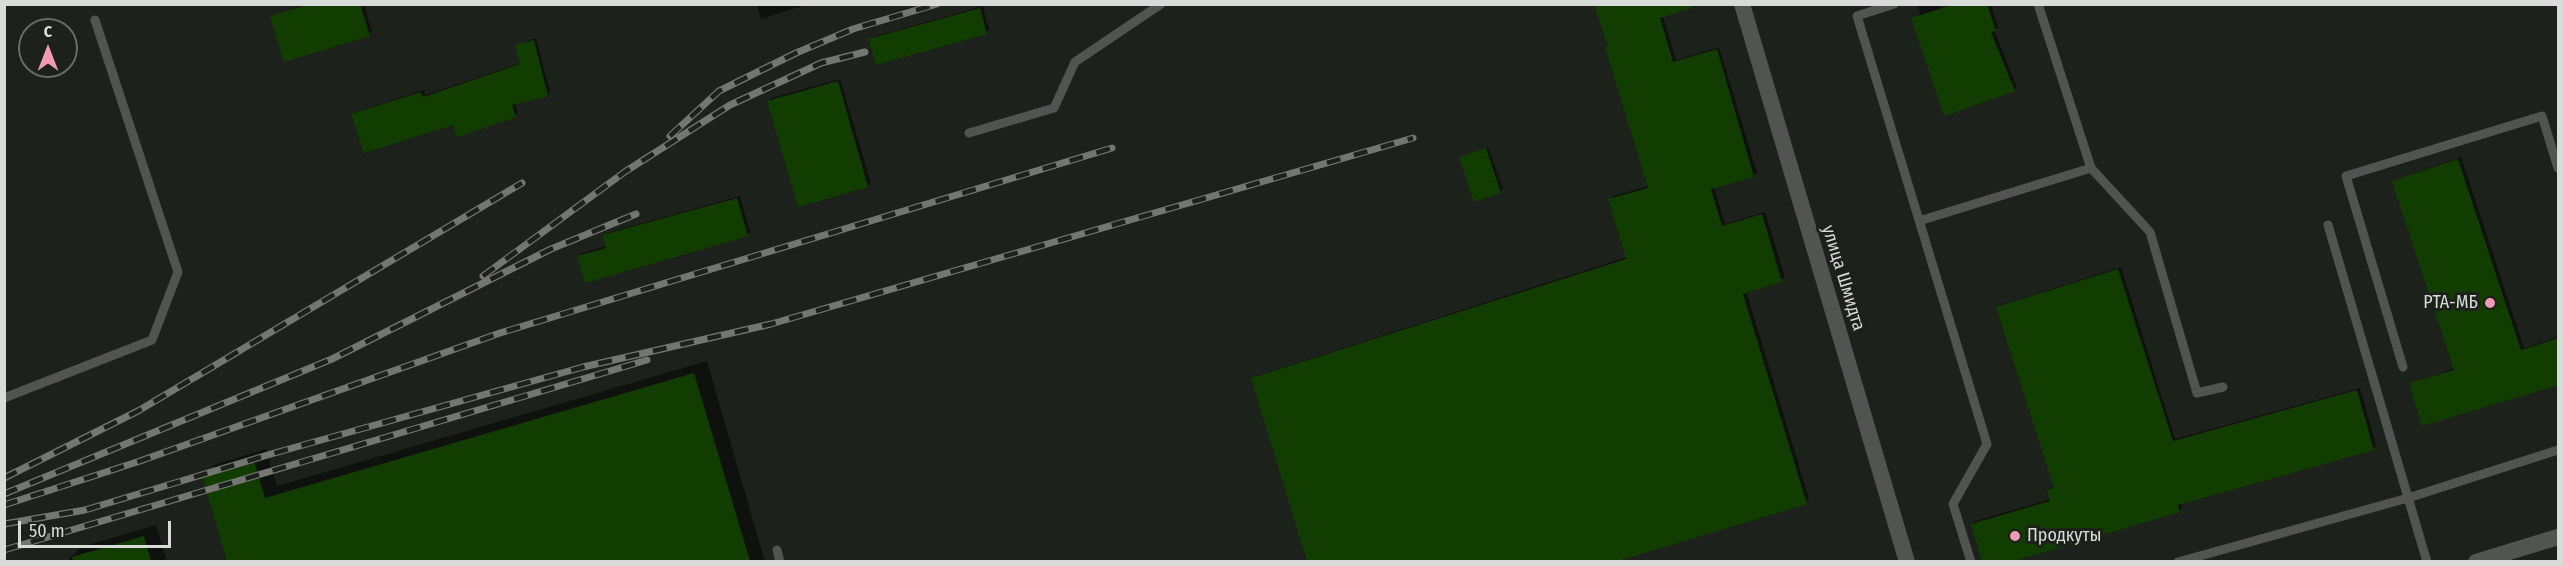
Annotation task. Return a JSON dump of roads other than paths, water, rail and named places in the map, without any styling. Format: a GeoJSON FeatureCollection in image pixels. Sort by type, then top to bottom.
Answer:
{"type":"FeatureCollection","features":[{"type":"Feature","properties":{"kind":"street","name":"улица Шмидта"},"geometry":{"type":"LineString","coordinates":[[1742,4],[1907,561]]}},
{"type":"Feature","properties":{"kind":"street"},"geometry":{"type":"LineString","coordinates":[[2476,561],[2559,537]]}},
{"type":"Feature","properties":{"kind":"lane"},"geometry":{"type":"LineString","coordinates":[[969,134],[1054,108],[1074,62],[1161,4]]}},
{"type":"Feature","properties":{"kind":"lane"},"geometry":{"type":"LineString","coordinates":[[1894,4],[1857,16],[1987,444],[1953,504],[1971,561]]}},
{"type":"Feature","properties":{"kind":"lane"},"geometry":{"type":"LineString","coordinates":[[2038,4],[2091,168],[2150,232],[2197,393],[2223,387]]}},
{"type":"Feature","properties":{"kind":"lane"},"geometry":{"type":"LineString","coordinates":[[4,398],[152,340],[178,272],[95,20]]}},
{"type":"Feature","properties":{"kind":"lane"},"geometry":{"type":"LineString","coordinates":[[2403,366],[2346,176],[2542,116],[2559,168]]}},
{"type":"Feature","properties":{"kind":"lane"},"geometry":{"type":"LineString","coordinates":[[1919,221],[2091,168]]}},
{"type":"Feature","properties":{"kind":"lane"},"geometry":{"type":"LineString","coordinates":[[2328,225],[2427,561]]}},
{"type":"Feature","properties":{"kind":"lane"},"geometry":{"type":"LineString","coordinates":[[2178,561],[2408,498],[2559,450]]}},
{"type":"Feature","properties":{"kind":"lane"},"geometry":{"type":"LineString","coordinates":[[777,550],[780,561]]}},
{"type":"Feature","properties":{"kind":"railway"},"geometry":{"type":"LineString","coordinates":[[670,136],[719,91],[796,53],[853,29],[937,4]]}},
{"type":"Feature","properties":{"kind":"railway"},"geometry":{"type":"LineString","coordinates":[[483,276],[626,171],[730,105],[821,63],[865,52]]}},
{"type":"Feature","properties":{"kind":"railway"},"geometry":{"type":"LineString","coordinates":[[4,524],[85,510],[271,454],[583,367],[771,324],[1413,138]]}},
{"type":"Feature","properties":{"kind":"railway"},"geometry":{"type":"LineString","coordinates":[[4,505],[140,461],[500,333],[1112,148]]}},
{"type":"Feature","properties":{"kind":"railway"},"geometry":{"type":"LineString","coordinates":[[4,478],[138,411],[522,183]]}},
{"type":"Feature","properties":{"kind":"railway"},"geometry":{"type":"LineString","coordinates":[[4,494],[332,359],[551,249],[636,214]]}},
{"type":"Feature","properties":{"kind":"railway"},"geometry":{"type":"LineString","coordinates":[[4,550],[647,360]]}},
{"type":"Feature","properties":{"kind":"place","name":"РТА-МБ"},"geometry":{"type":"Point","coordinates":[2490,303]}},
{"type":"Feature","properties":{"kind":"place","name":"Продкуты"},"geometry":{"type":"Point","coordinates":[2015,536]}}]}
